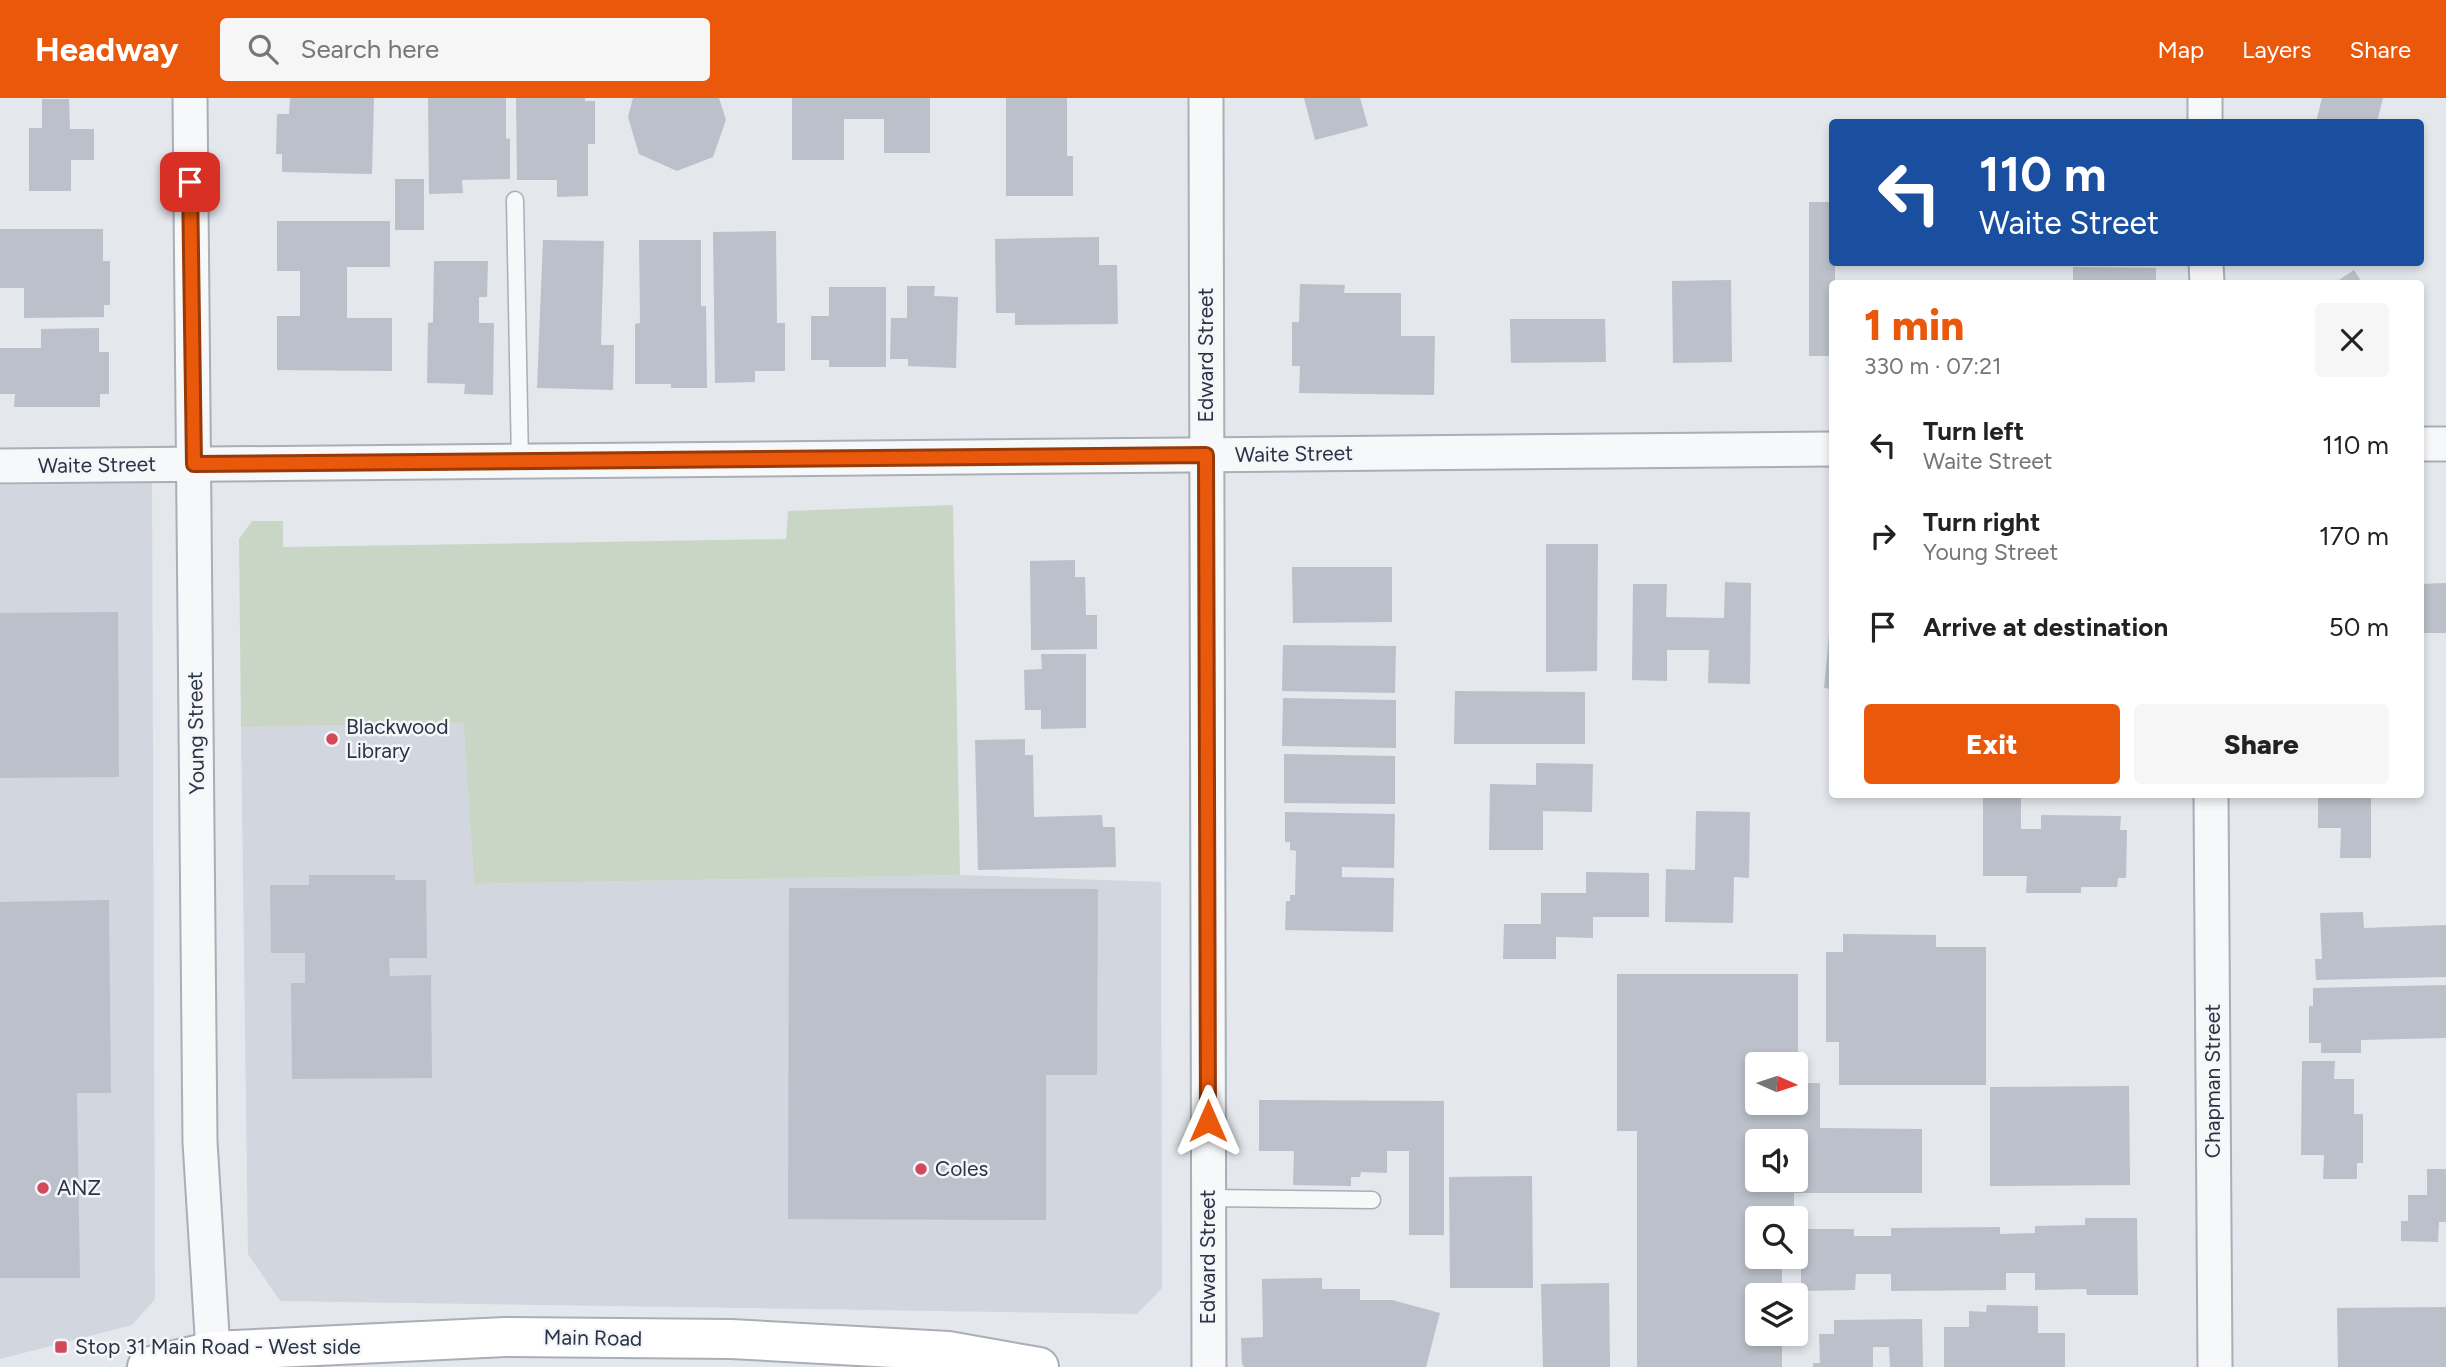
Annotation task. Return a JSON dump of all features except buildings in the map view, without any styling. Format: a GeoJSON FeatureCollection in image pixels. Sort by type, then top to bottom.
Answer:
{"type":"FeatureCollection","features":[{"type":"Feature","properties":{"kind":"main road","name":"Main Road"},"geometry":{"type":"LineString","coordinates":[[147,1367],[214,1359],[505,1337],[731,1339],[948,1351],[1039,1367]]}},
{"type":"Feature","properties":{"kind":"street","name":"Young Street"},"geometry":{"type":"LineString","coordinates":[[190,98],[200,1142],[214,1359]]}},
{"type":"Feature","properties":{"kind":"street","name":"Edward Street"},"geometry":{"type":"LineString","coordinates":[[1206,98],[1209,1367]]}},
{"type":"Feature","properties":{"kind":"street"},"geometry":{"type":"LineString","coordinates":[[2205,98],[2205,119]]}},
{"type":"Feature","properties":{"kind":"street"},"geometry":{"type":"LineString","coordinates":[[2424,444],[2446,444]]}},
{"type":"Feature","properties":{"kind":"street","name":"Waite Street"},"geometry":{"type":"LineString","coordinates":[[0,466],[1829,449]]}},
{"type":"Feature","properties":{"kind":"street","name":"Chapman Street"},"geometry":{"type":"LineString","coordinates":[[2211,798],[2215,1367]]}},
{"type":"Feature","properties":{"kind":"lane"},"geometry":{"type":"LineString","coordinates":[[515,200],[520,462]]}},
{"type":"Feature","properties":{"kind":"lane"},"geometry":{"type":"LineString","coordinates":[[1208,1198],[1372,1200]]}},
{"type":"Feature","properties":{"kind":"shaded area"},"geometry":{"type":"Polygon","coordinates":[[[152,483],[155,1299],[132,1325],[0,1359],[0,485],[152,483]]]}},
{"type":"Feature","properties":{"kind":"shaded area"},"geometry":{"type":"Polygon","coordinates":[[[465,723],[474,884],[960,875],[1161,882],[1162,1288],[1137,1314],[280,1301],[248,1254],[241,727],[465,723]]]}},
{"type":"Feature","properties":{"kind":"green space"},"geometry":{"type":"Polygon","coordinates":[[[953,505],[960,875],[474,884],[464,723],[241,727],[239,539],[252,521],[283,521],[283,547],[786,539],[788,511],[953,505]]]}},
{"type":"Feature","properties":{"kind":"place","name":"Blackwood Library"},"geometry":{"type":"Point","coordinates":[332,739]}},
{"type":"Feature","properties":{"kind":"place","name":"Coles"},"geometry":{"type":"Point","coordinates":[921,1169]}},
{"type":"Feature","properties":{"kind":"place","name":"ANZ"},"geometry":{"type":"Point","coordinates":[43,1188]}},
{"type":"Feature","properties":{"kind":"place","name":"Stop 31 Main Road - West side"},"geometry":{"type":"Point","coordinates":[61,1347]}},
{"type":"Feature","properties":{"kind":"route"},"geometry":{"type":"LineString","coordinates":[[190,182],[194,464],[1206,455],[1208,1121]]}}]}
